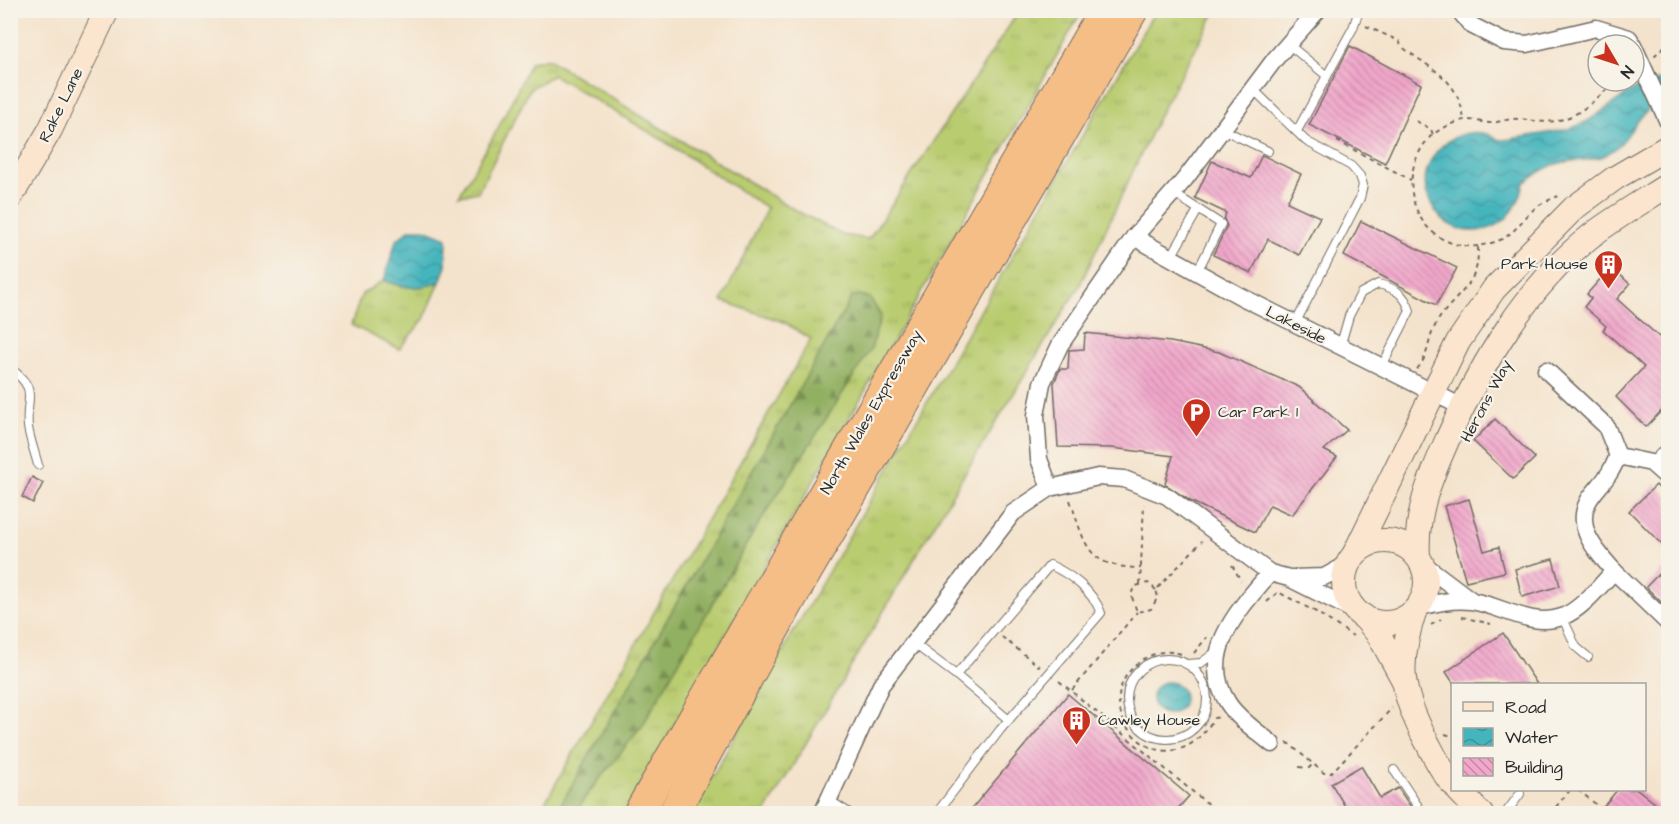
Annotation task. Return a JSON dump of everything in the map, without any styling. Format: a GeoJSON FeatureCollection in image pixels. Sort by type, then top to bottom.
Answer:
{"type":"FeatureCollection","features":[{"type":"Feature","properties":{"kind":"highway","name":"North Wales Expressway"},"geometry":{"type":"LineString","coordinates":[[638,813],[1104,10]]}},
{"type":"Feature","properties":{"kind":"highway","name":"North Wales Expressway"},"geometry":{"type":"LineString","coordinates":[[673,813],[791,599],[1133,10]]}},
{"type":"Feature","properties":{"kind":"street","name":"Rake Lane"},"geometry":{"type":"LineString","coordinates":[[10,198],[50,130],[107,10]]}},
{"type":"Feature","properties":{"kind":"street"},"geometry":{"type":"LineString","coordinates":[[1057,485],[1039,459],[1036,437],[1037,401],[1042,383],[1060,345],[1134,237],[1173,192],[1288,44],[1318,10]]}},
{"type":"Feature","properties":{"kind":"street"},"geometry":{"type":"LineString","coordinates":[[1459,10],[1471,25],[1504,42],[1527,44],[1596,28],[1612,33]]}},
{"type":"Feature","properties":{"kind":"street"},"geometry":{"type":"LineString","coordinates":[[1646,70],[1667,119]]}},
{"type":"Feature","properties":{"kind":"street"},"geometry":{"type":"LineString","coordinates":[[1451,782],[1398,696],[1379,635],[1345,593],[1344,577],[1383,501],[1431,394],[1458,342],[1494,289],[1540,239],[1574,208],[1615,178],[1668,147]]}},
{"type":"Feature","properties":{"kind":"street","name":"Herons Way"},"geometry":{"type":"LineString","coordinates":[[1420,559],[1418,519],[1429,482],[1462,407],[1488,358],[1515,317],[1548,278],[1591,236],[1668,185]]}},
{"type":"Feature","properties":{"kind":"street","name":"Lakeside"},"geometry":{"type":"LineString","coordinates":[[1134,237],[1295,324],[1431,394],[1462,407]]}},
{"type":"Feature","properties":{"kind":"street"},"geometry":{"type":"LineString","coordinates":[[1546,370],[1606,426],[1618,456],[1608,478],[1591,496],[1585,511],[1584,528],[1590,543],[1614,571],[1668,623]]}},
{"type":"Feature","properties":{"kind":"street"},"geometry":{"type":"LineString","coordinates":[[1618,456],[1651,463],[1668,478]]}},
{"type":"Feature","properties":{"kind":"street"},"geometry":{"type":"LineString","coordinates":[[825,807],[881,685],[1013,513],[1057,485],[1098,477],[1124,478],[1148,486],[1167,496],[1270,573],[1289,578],[1376,622],[1390,623],[1420,615],[1455,600],[1474,602],[1528,618],[1562,616],[1590,596],[1614,571]]}},
{"type":"Feature","properties":{"kind":"street"},"geometry":{"type":"LineString","coordinates":[[1289,578],[1324,578],[1371,543],[1383,540],[1400,543],[1474,602]]}},
{"type":"Feature","properties":{"kind":"street"},"geometry":{"type":"LineString","coordinates":[[1398,696],[1405,642],[1420,615],[1426,585],[1420,559]]}},
{"type":"Feature","properties":{"kind":"street"},"geometry":{"type":"LineString","coordinates":[[1270,573],[1223,633],[1218,650],[1217,672],[1221,690],[1229,705],[1276,740]]}},
{"type":"Feature","properties":{"kind":"street"},"geometry":{"type":"LineString","coordinates":[[1460,791],[1481,813]]}},
{"type":"Feature","properties":{"kind":"lane"},"geometry":{"type":"LineString","coordinates":[[1297,131],[1356,21],[1359,10]]}},
{"type":"Feature","properties":{"kind":"lane"},"geometry":{"type":"LineString","coordinates":[[1288,44],[1327,76]]}},
{"type":"Feature","properties":{"kind":"lane"},"geometry":{"type":"LineString","coordinates":[[1253,89],[1306,141],[1351,166],[1360,176],[1363,185],[1360,198],[1295,324]]}},
{"type":"Feature","properties":{"kind":"lane"},"geometry":{"type":"LineString","coordinates":[[1222,129],[1268,151]]}},
{"type":"Feature","properties":{"kind":"lane"},"geometry":{"type":"LineString","coordinates":[[1173,192],[1221,224],[1197,272]]}},
{"type":"Feature","properties":{"kind":"lane"},"geometry":{"type":"LineString","coordinates":[[1171,257],[1198,210]]}},
{"type":"Feature","properties":{"kind":"lane"},"geometry":{"type":"LineString","coordinates":[[1340,347],[1349,316],[1361,293],[1378,284],[1392,287],[1406,298],[1410,311],[1381,368]]}},
{"type":"Feature","properties":{"kind":"lane"},"geometry":{"type":"LineString","coordinates":[[10,368],[26,380],[31,390],[28,426],[38,465]]}},
{"type":"Feature","properties":{"kind":"lane"},"geometry":{"type":"LineString","coordinates":[[1651,463],[1668,445]]}},
{"type":"Feature","properties":{"kind":"lane"},"geometry":{"type":"LineString","coordinates":[[936,813],[1009,720],[1101,613],[1097,602],[1066,572],[1050,566],[956,675]]}},
{"type":"Feature","properties":{"kind":"lane"},"geometry":{"type":"LineString","coordinates":[[1562,616],[1576,647],[1588,657]]}},
{"type":"Feature","properties":{"kind":"lane"},"geometry":{"type":"LineString","coordinates":[[913,643],[956,675],[1009,720]]}},
{"type":"Feature","properties":{"kind":"lane"},"geometry":{"type":"LineString","coordinates":[[1218,650],[1201,663],[1187,664],[1163,659],[1140,669],[1128,690],[1130,715],[1146,734],[1170,739],[1193,730],[1221,690]]}},
{"type":"Feature","properties":{"kind":"lane"},"geometry":{"type":"LineString","coordinates":[[1187,664],[1204,683],[1206,709]]}},
{"type":"Feature","properties":{"kind":"lane"},"geometry":{"type":"LineString","coordinates":[[1394,770],[1423,813]]}},
{"type":"Feature","properties":{"kind":"lane"},"geometry":{"type":"LineString","coordinates":[[1505,813],[1520,794]]}},
{"type":"Feature","properties":{"kind":"lane"},"geometry":{"type":"LineString","coordinates":[[825,807],[850,813]]}},
{"type":"Feature","properties":{"kind":"path"},"geometry":{"type":"LineString","coordinates":[[1356,21],[1399,41],[1402,47],[1453,85],[1462,102],[1464,120]]}},
{"type":"Feature","properties":{"kind":"path"},"geometry":{"type":"LineString","coordinates":[[1478,246],[1464,247],[1451,243],[1434,233],[1421,220],[1413,204],[1411,180],[1421,150],[1433,135],[1464,120],[1491,123],[1504,119],[1556,121],[1586,107],[1602,93]]}},
{"type":"Feature","properties":{"kind":"path"},"geometry":{"type":"LineString","coordinates":[[1416,122],[1431,129],[1433,135]]}},
{"type":"Feature","properties":{"kind":"path"},"geometry":{"type":"LineString","coordinates":[[1337,141],[1411,180]]}},
{"type":"Feature","properties":{"kind":"path"},"geometry":{"type":"LineString","coordinates":[[1057,485],[1090,551],[1102,561],[1116,567],[1141,568]]}},
{"type":"Feature","properties":{"kind":"path"},"geometry":{"type":"LineString","coordinates":[[1140,585],[1145,495]]}},
{"type":"Feature","properties":{"kind":"path"},"geometry":{"type":"LineString","coordinates":[[1156,590],[1213,530]]}},
{"type":"Feature","properties":{"kind":"path"},"geometry":{"type":"LineString","coordinates":[[1071,691],[1137,612],[1151,609],[1158,597],[1156,590],[1148,583],[1135,586],[1131,594],[1137,612]]}},
{"type":"Feature","properties":{"kind":"path"},"geometry":{"type":"LineString","coordinates":[[1266,603],[1278,592],[1316,612],[1359,640]]}},
{"type":"Feature","properties":{"kind":"path"},"geometry":{"type":"LineString","coordinates":[[1420,615],[1446,618]]}},
{"type":"Feature","properties":{"kind":"path"},"geometry":{"type":"LineString","coordinates":[[1455,616],[1492,624]]}},
{"type":"Feature","properties":{"kind":"path"},"geometry":{"type":"LineString","coordinates":[[994,630],[1204,801],[1218,809]]}},
{"type":"Feature","properties":{"kind":"path"},"geometry":{"type":"LineString","coordinates":[[1276,740],[1324,773],[1331,773],[1398,696]]}},
{"type":"Feature","properties":{"kind":"path"},"geometry":{"type":"LineString","coordinates":[[1440,733],[1444,742]]}},
{"type":"Feature","properties":{"kind":"path"},"geometry":{"type":"LineString","coordinates":[[1135,743],[1138,740]]}},
{"type":"Feature","properties":{"kind":"path"},"geometry":{"type":"LineString","coordinates":[[1299,767],[1309,768],[1313,764]]}},
{"type":"Feature","properties":{"kind":"path"},"geometry":{"type":"LineString","coordinates":[[1550,813],[1568,791]]}},
{"type":"Feature","properties":{"kind":"path"},"geometry":{"type":"LineString","coordinates":[[1580,791],[1602,809]]}},
{"type":"Feature","properties":{"kind":"green space"},"geometry":{"type":"Polygon","coordinates":[[[1019,11],[1082,11],[624,813],[539,813],[811,339],[784,322],[722,301],[767,208],[661,139],[553,75],[530,89],[478,192],[459,195],[496,132],[531,62],[548,59],[790,207],[842,235],[869,239],[1019,11]]]}},
{"type":"Feature","properties":{"kind":"green space"},"geometry":{"type":"Polygon","coordinates":[[[1155,11],[1216,11],[1161,111],[1080,285],[956,488],[765,813],[692,813],[784,648],[1155,11]]]}},
{"type":"Feature","properties":{"kind":"green space"},"geometry":{"type":"Polygon","coordinates":[[[384,280],[412,287],[440,282],[424,319],[399,349],[351,325],[362,294],[384,280]]]}},
{"type":"Feature","properties":{"kind":"green space"},"geometry":{"type":"Polygon","coordinates":[[[860,295],[870,298],[881,316],[871,349],[756,528],[642,726],[586,796],[576,813],[556,813],[852,297],[860,295]]]}},
{"type":"Feature","properties":{"kind":"water"},"geometry":{"type":"Polygon","coordinates":[[[1668,79],[1668,100],[1648,110],[1616,148],[1602,157],[1550,166],[1524,183],[1518,202],[1507,218],[1500,223],[1483,230],[1462,230],[1444,220],[1431,203],[1426,187],[1427,170],[1436,153],[1450,140],[1467,133],[1477,133],[1504,140],[1571,128],[1591,119],[1628,93],[1646,93],[1646,84],[1668,79]]]}},
{"type":"Feature","properties":{"kind":"water"},"geometry":{"type":"Polygon","coordinates":[[[410,229],[425,229],[447,238],[446,266],[440,282],[412,287],[384,280],[396,241],[410,229]]]}},
{"type":"Feature","properties":{"kind":"water"},"geometry":{"type":"Polygon","coordinates":[[[1168,682],[1180,686],[1184,698],[1180,710],[1168,714],[1156,710],[1152,698],[1156,686],[1168,682]]]}},
{"type":"Feature","properties":{"kind":"building"},"geometry":{"type":"Polygon","coordinates":[[[1350,46],[1421,84],[1385,163],[1309,125],[1350,46]]]}},
{"type":"Feature","properties":{"kind":"building"},"geometry":{"type":"Polygon","coordinates":[[[1262,155],[1301,174],[1287,202],[1320,217],[1299,255],[1268,239],[1251,273],[1213,255],[1227,226],[1224,219],[1226,213],[1195,198],[1212,161],[1251,178],[1262,155]]]}},
{"type":"Feature","properties":{"kind":"building"},"geometry":{"type":"Polygon","coordinates":[[[1361,221],[1457,268],[1436,305],[1344,256],[1361,221]]]}},
{"type":"Feature","properties":{"kind":"building"},"geometry":{"type":"Polygon","coordinates":[[[1611,267],[1630,284],[1617,299],[1668,345],[1668,404],[1646,427],[1616,397],[1644,367],[1603,330],[1606,326],[1584,307],[1591,298],[1587,294],[1611,267]]]}},
{"type":"Feature","properties":{"kind":"building","name":"Car Park 1"},"geometry":{"type":"Polygon","coordinates":[[[1085,333],[1171,342],[1219,352],[1299,387],[1347,430],[1324,450],[1337,457],[1292,515],[1270,505],[1255,532],[1192,502],[1165,484],[1173,456],[1112,448],[1058,447],[1054,383],[1060,369],[1068,369],[1069,350],[1084,349],[1085,333]]]}},
{"type":"Feature","properties":{"kind":"building"},"geometry":{"type":"Polygon","coordinates":[[[1495,419],[1535,458],[1513,479],[1473,441],[1495,419]]]}},
{"type":"Feature","properties":{"kind":"building"},"geometry":{"type":"Polygon","coordinates":[[[32,477],[43,483],[33,503],[22,497],[32,477]]]}},
{"type":"Feature","properties":{"kind":"building"},"geometry":{"type":"Polygon","coordinates":[[[1656,485],[1668,498],[1668,551],[1629,511],[1656,485]]]}},
{"type":"Feature","properties":{"kind":"building"},"geometry":{"type":"Polygon","coordinates":[[[1469,499],[1484,551],[1499,547],[1505,572],[1466,581],[1444,506],[1469,499]]]}},
{"type":"Feature","properties":{"kind":"building"},"geometry":{"type":"Polygon","coordinates":[[[1553,559],[1560,586],[1522,597],[1515,569],[1553,559]]]}},
{"type":"Feature","properties":{"kind":"building"},"geometry":{"type":"Polygon","coordinates":[[[1668,564],[1668,597],[1662,603],[1646,587],[1668,564]]]}},
{"type":"Feature","properties":{"kind":"building"},"geometry":{"type":"Polygon","coordinates":[[[1503,633],[1536,683],[1453,683],[1446,672],[1503,633]]]}},
{"type":"Feature","properties":{"kind":"building","name":"Cawley House"},"geometry":{"type":"Polygon","coordinates":[[[1068,694],[1189,796],[1174,813],[968,813],[1068,694]]]}},
{"type":"Feature","properties":{"kind":"building"},"geometry":{"type":"Polygon","coordinates":[[[1361,766],[1380,798],[1398,788],[1415,813],[1349,813],[1331,783],[1361,766]]]}},
{"type":"Feature","properties":{"kind":"building"},"geometry":{"type":"Polygon","coordinates":[[[1616,791],[1640,791],[1667,813],[1598,813],[1616,791]]]}},
{"type":"Feature","properties":{"kind":"place","name":"Park House"},"geometry":{"type":"Point","coordinates":[1609,290]}},
{"type":"Feature","properties":{"kind":"place","name":"Car Park 1"},"geometry":{"type":"Point","coordinates":[1197,438]}},
{"type":"Feature","properties":{"kind":"place","name":"Cawley House"},"geometry":{"type":"Point","coordinates":[1077,746]}}]}
